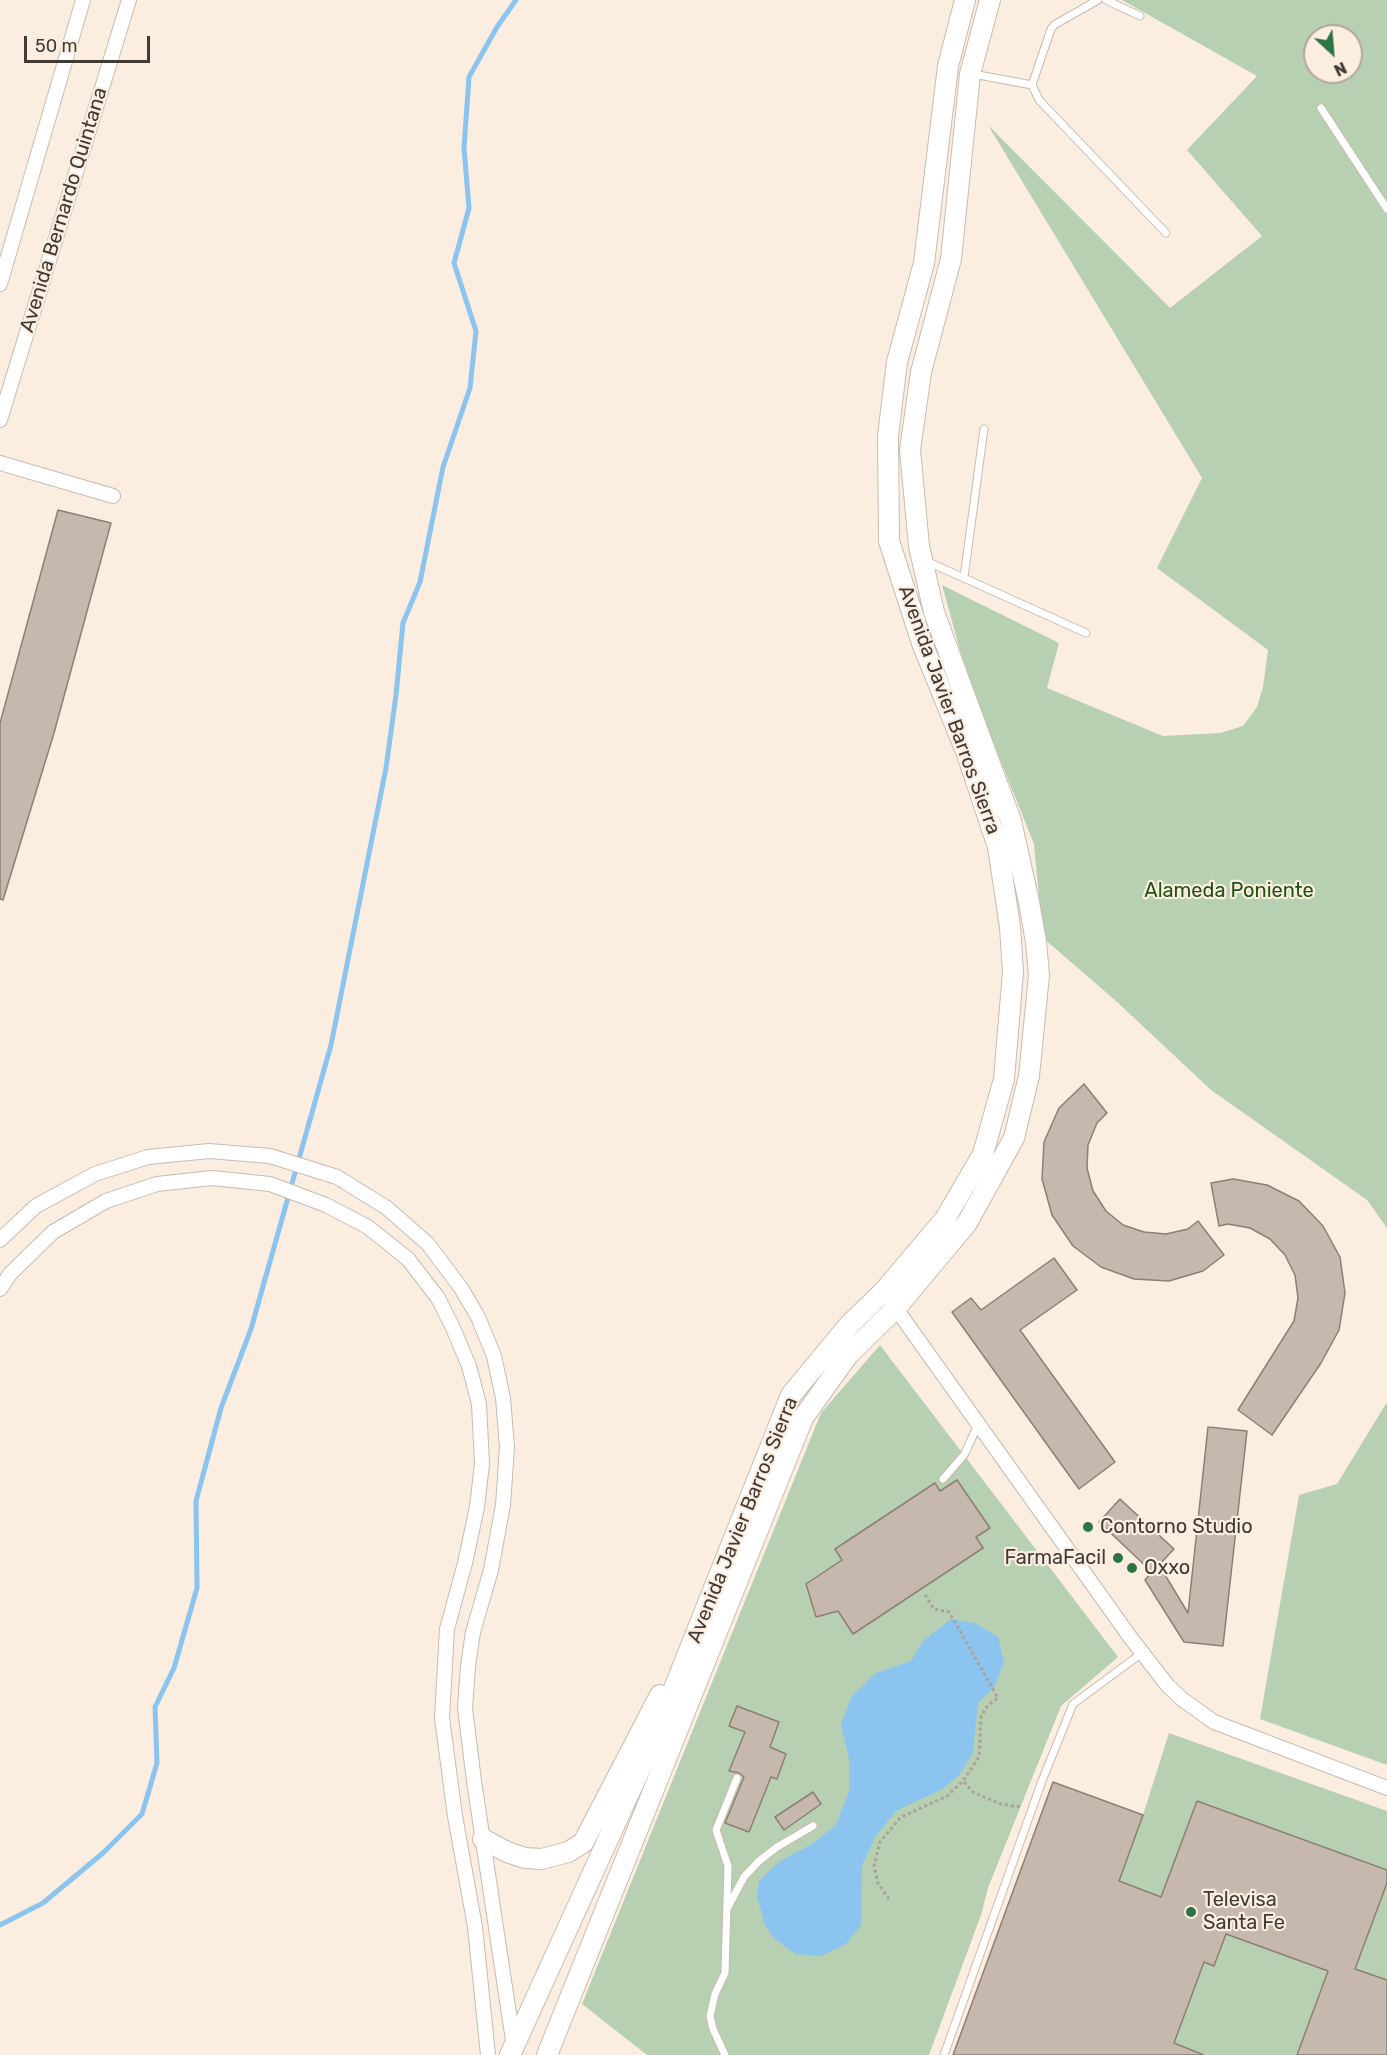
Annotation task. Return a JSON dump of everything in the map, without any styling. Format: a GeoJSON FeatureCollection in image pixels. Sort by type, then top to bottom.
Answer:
{"type":"FeatureCollection","features":[{"type":"Feature","properties":{"kind":"street","name":"Avenida Bernardo Quintana"},"geometry":{"type":"LineString","coordinates":[[0,284],[82,0]]}},
{"type":"Feature","properties":{"kind":"street","name":"Avenida Bernardo Quintana"},"geometry":{"type":"LineString","coordinates":[[0,420],[129,0]]}},
{"type":"Feature","properties":{"kind":"street","name":"Avenida Javier Barros Sierra"},"geometry":{"type":"LineString","coordinates":[[513,2052],[655,1736],[791,1395],[849,1325],[884,1291],[945,1219],[983,1154],[1004,1079],[1013,972],[1010,927],[998,848],[986,804],[922,643],[889,541],[888,436],[897,362],[924,263],[948,66],[965,0]]}},
{"type":"Feature","properties":{"kind":"street","name":"Avenida Javier Barros Sierra"},"geometry":{"type":"LineString","coordinates":[[547,2055],[804,1418],[848,1355],[896,1308],[967,1223],[1014,1138],[1029,1076],[1039,975],[1036,942],[1011,821],[934,612],[922,558],[910,450],[921,372],[951,259],[970,74],[990,0]]}},
{"type":"Feature","properties":{"kind":"street"},"geometry":{"type":"LineString","coordinates":[[0,463],[113,496]]}},
{"type":"Feature","properties":{"kind":"street"},"geometry":{"type":"LineString","coordinates":[[0,1240],[36,1206],[95,1174],[148,1157],[209,1151],[270,1156],[337,1177],[387,1208],[428,1244],[461,1288],[478,1317],[494,1356],[503,1398],[507,1447],[503,1504],[491,1570],[473,1632],[465,1708],[513,2052]]}},
{"type":"Feature","properties":{"kind":"street"},"geometry":{"type":"LineString","coordinates":[[0,1289],[9,1274],[52,1232],[106,1201],[157,1184],[212,1178],[270,1184],[326,1205],[368,1227],[408,1259],[438,1298],[469,1366],[479,1404],[482,1464],[477,1507],[447,1629],[442,1718],[455,1816],[475,1927],[488,2055]]}},
{"type":"Feature","properties":{"kind":"street"},"geometry":{"type":"LineString","coordinates":[[884,1291],[978,1425],[1168,1686],[1214,1722],[1387,1788]]}},
{"type":"Feature","properties":{"kind":"street"},"geometry":{"type":"LineString","coordinates":[[483,1839],[507,1852],[525,1858],[542,1859],[568,1852],[583,1843],[642,1727],[699,1624]]}},
{"type":"Feature","properties":{"kind":"lane"},"geometry":{"type":"LineString","coordinates":[[1098,0],[1054,25],[1032,85],[1039,100],[1166,233]]}},
{"type":"Feature","properties":{"kind":"lane"},"geometry":{"type":"LineString","coordinates":[[1106,0],[1140,16]]}},
{"type":"Feature","properties":{"kind":"lane"},"geometry":{"type":"LineString","coordinates":[[970,74],[1032,85]]}},
{"type":"Feature","properties":{"kind":"lane"},"geometry":{"type":"LineString","coordinates":[[1321,108],[1387,209]]}},
{"type":"Feature","properties":{"kind":"lane"},"geometry":{"type":"LineString","coordinates":[[964,577],[984,429]]}},
{"type":"Feature","properties":{"kind":"lane"},"geometry":{"type":"LineString","coordinates":[[922,558],[1086,633]]}},
{"type":"Feature","properties":{"kind":"lane"},"geometry":{"type":"LineString","coordinates":[[943,1479],[964,1455],[978,1425]]}},
{"type":"Feature","properties":{"kind":"lane"},"geometry":{"type":"LineString","coordinates":[[944,2055],[1073,1704],[1142,1653]]}},
{"type":"Feature","properties":{"kind":"lane"},"geometry":{"type":"LineString","coordinates":[[725,2055],[713,2029],[710,2016],[715,1994],[725,1973],[728,1866],[716,1830],[737,1778]]}},
{"type":"Feature","properties":{"kind":"lane"},"geometry":{"type":"LineString","coordinates":[[726,1911],[744,1877],[759,1861],[777,1847],[813,1826]]}},
{"type":"Feature","properties":{"kind":"path"},"geometry":{"type":"LineString","coordinates":[[889,1899],[878,1883],[874,1866],[880,1842],[901,1817],[947,1796],[963,1781],[979,1757],[981,1716],[987,1705],[998,1698],[949,1611],[934,1609],[924,1593]]}},
{"type":"Feature","properties":{"kind":"path"},"geometry":{"type":"LineString","coordinates":[[963,1781],[974,1792],[1000,1804],[1033,1809]]}},
{"type":"Feature","properties":{"kind":"green space","name":"Alameda Poniente"},"geometry":{"type":"Polygon","coordinates":[[[1122,0],[1387,0],[1387,1228],[1367,1200],[1211,1090],[1116,1001],[1043,938],[1034,844],[983,717],[961,654],[942,585],[1059,643],[1047,688],[1163,736],[1220,733],[1243,726],[1257,707],[1263,687],[1268,650],[1157,568],[1202,478],[988,125],[1170,308],[1262,236],[1187,150],[1257,76],[1122,0]]]}},
{"type":"Feature","properties":{"kind":"green space"},"geometry":{"type":"Polygon","coordinates":[[[880,1345],[1118,1657],[1061,1706],[988,1888],[981,1915],[929,2055],[647,2055],[582,2004],[821,1413],[880,1345]]]}},
{"type":"Feature","properties":{"kind":"green space"},"geometry":{"type":"Polygon","coordinates":[[[1387,1402],[1387,1765],[1260,1719],[1299,1495],[1337,1484],[1387,1402]]]}},
{"type":"Feature","properties":{"kind":"green space"},"geometry":{"type":"Polygon","coordinates":[[[1169,1733],[1387,1811],[1387,1870],[1197,1801],[1161,1897],[1119,1881],[1169,1733]]]}},
{"type":"Feature","properties":{"kind":"green space"},"geometry":{"type":"Polygon","coordinates":[[[1387,1883],[1387,1980],[1355,1969],[1387,1883]]]}},
{"type":"Feature","properties":{"kind":"green space"},"geometry":{"type":"Polygon","coordinates":[[[1205,1926],[1338,1974],[1332,1992],[1321,1988],[1297,2055],[1207,2055],[1174,2043],[1204,1962],[1214,1966],[1219,1952],[1205,1926]]]}},
{"type":"Feature","properties":{"kind":"water"},"geometry":{"type":"Polygon","coordinates":[[[951,1619],[975,1623],[998,1637],[1004,1662],[994,1687],[978,1703],[973,1753],[959,1775],[942,1789],[896,1811],[875,1837],[862,1866],[861,1925],[845,1945],[820,1956],[795,1954],[774,1938],[765,1925],[757,1896],[759,1881],[780,1861],[812,1844],[836,1825],[849,1791],[849,1759],[841,1725],[851,1697],[876,1673],[911,1661],[923,1641],[951,1619]]]}},
{"type":"Feature","properties":{"kind":"building"},"geometry":{"type":"Polygon","coordinates":[[[58,510],[111,523],[54,733],[3,900],[0,899],[0,723],[58,510]]]}},
{"type":"Feature","properties":{"kind":"building"},"geometry":{"type":"Polygon","coordinates":[[[1084,1084],[1107,1113],[1097,1123],[1088,1145],[1087,1168],[1093,1191],[1106,1211],[1123,1225],[1144,1232],[1166,1234],[1188,1229],[1198,1221],[1224,1255],[1203,1271],[1169,1281],[1134,1279],[1101,1267],[1073,1246],[1052,1215],[1042,1179],[1044,1142],[1059,1108],[1084,1084]]]}},
{"type":"Feature","properties":{"kind":"building"},"geometry":{"type":"Polygon","coordinates":[[[1233,1179],[1267,1185],[1299,1201],[1323,1226],[1340,1257],[1345,1293],[1339,1330],[1321,1363],[1272,1435],[1238,1410],[1294,1321],[1298,1298],[1295,1275],[1285,1255],[1270,1239],[1250,1228],[1228,1224],[1219,1226],[1211,1183],[1233,1179]]]}},
{"type":"Feature","properties":{"kind":"building"},"geometry":{"type":"Polygon","coordinates":[[[1054,1258],[1077,1290],[1020,1330],[1115,1462],[1079,1489],[952,1312],[971,1298],[981,1310],[1054,1258]]]}},
{"type":"Feature","properties":{"kind":"building"},"geometry":{"type":"Polygon","coordinates":[[[1208,1427],[1247,1431],[1223,1646],[1184,1642],[1145,1580],[1152,1572],[1099,1522],[1120,1499],[1174,1549],[1159,1565],[1188,1613],[1208,1427]]]}},
{"type":"Feature","properties":{"kind":"building"},"geometry":{"type":"Polygon","coordinates":[[[957,1480],[990,1528],[976,1537],[983,1548],[853,1634],[838,1611],[816,1617],[806,1584],[842,1560],[835,1549],[935,1483],[940,1491],[957,1480]]]}},
{"type":"Feature","properties":{"kind":"building"},"geometry":{"type":"Polygon","coordinates":[[[737,1706],[779,1722],[770,1747],[786,1754],[777,1779],[771,1777],[749,1832],[725,1823],[744,1777],[739,1773],[729,1771],[745,1732],[729,1726],[737,1706]]]}},
{"type":"Feature","properties":{"kind":"building","name":"Televisa Santa Fe"},"geometry":{"type":"Polygon","coordinates":[[[1053,1782],[1143,1815],[1119,1881],[1161,1897],[1197,1801],[1387,1870],[1387,1883],[1355,1969],[1387,1980],[1387,2055],[1297,2055],[1328,1971],[1226,1934],[1214,1966],[1204,1962],[1174,2043],[1204,2055],[953,2055],[1053,1782]]]}},
{"type":"Feature","properties":{"kind":"building"},"geometry":{"type":"Polygon","coordinates":[[[813,1792],[821,1804],[784,1830],[775,1817],[813,1792]]]}},
{"type":"Feature","properties":{"kind":"waterway"},"geometry":{"type":"LineString","coordinates":[[0,1925],[43,1903],[103,1853],[142,1814],[157,1763],[155,1707],[174,1668],[197,1588],[196,1501],[221,1408],[251,1329],[331,1045],[386,768],[403,623],[420,582],[443,467],[470,388],[476,331],[454,263],[469,208],[464,148],[469,77],[497,27],[516,0]]}},
{"type":"Feature","properties":{"kind":"place","name":"Contorno Studio"},"geometry":{"type":"Point","coordinates":[1088,1527]}},
{"type":"Feature","properties":{"kind":"place","name":"FarmaFacil"},"geometry":{"type":"Point","coordinates":[1118,1558]}},
{"type":"Feature","properties":{"kind":"place","name":"Oxxo"},"geometry":{"type":"Point","coordinates":[1132,1568]}},
{"type":"Feature","properties":{"kind":"place","name":"Televisa Santa Fe"},"geometry":{"type":"Point","coordinates":[1191,1912]}}]}
